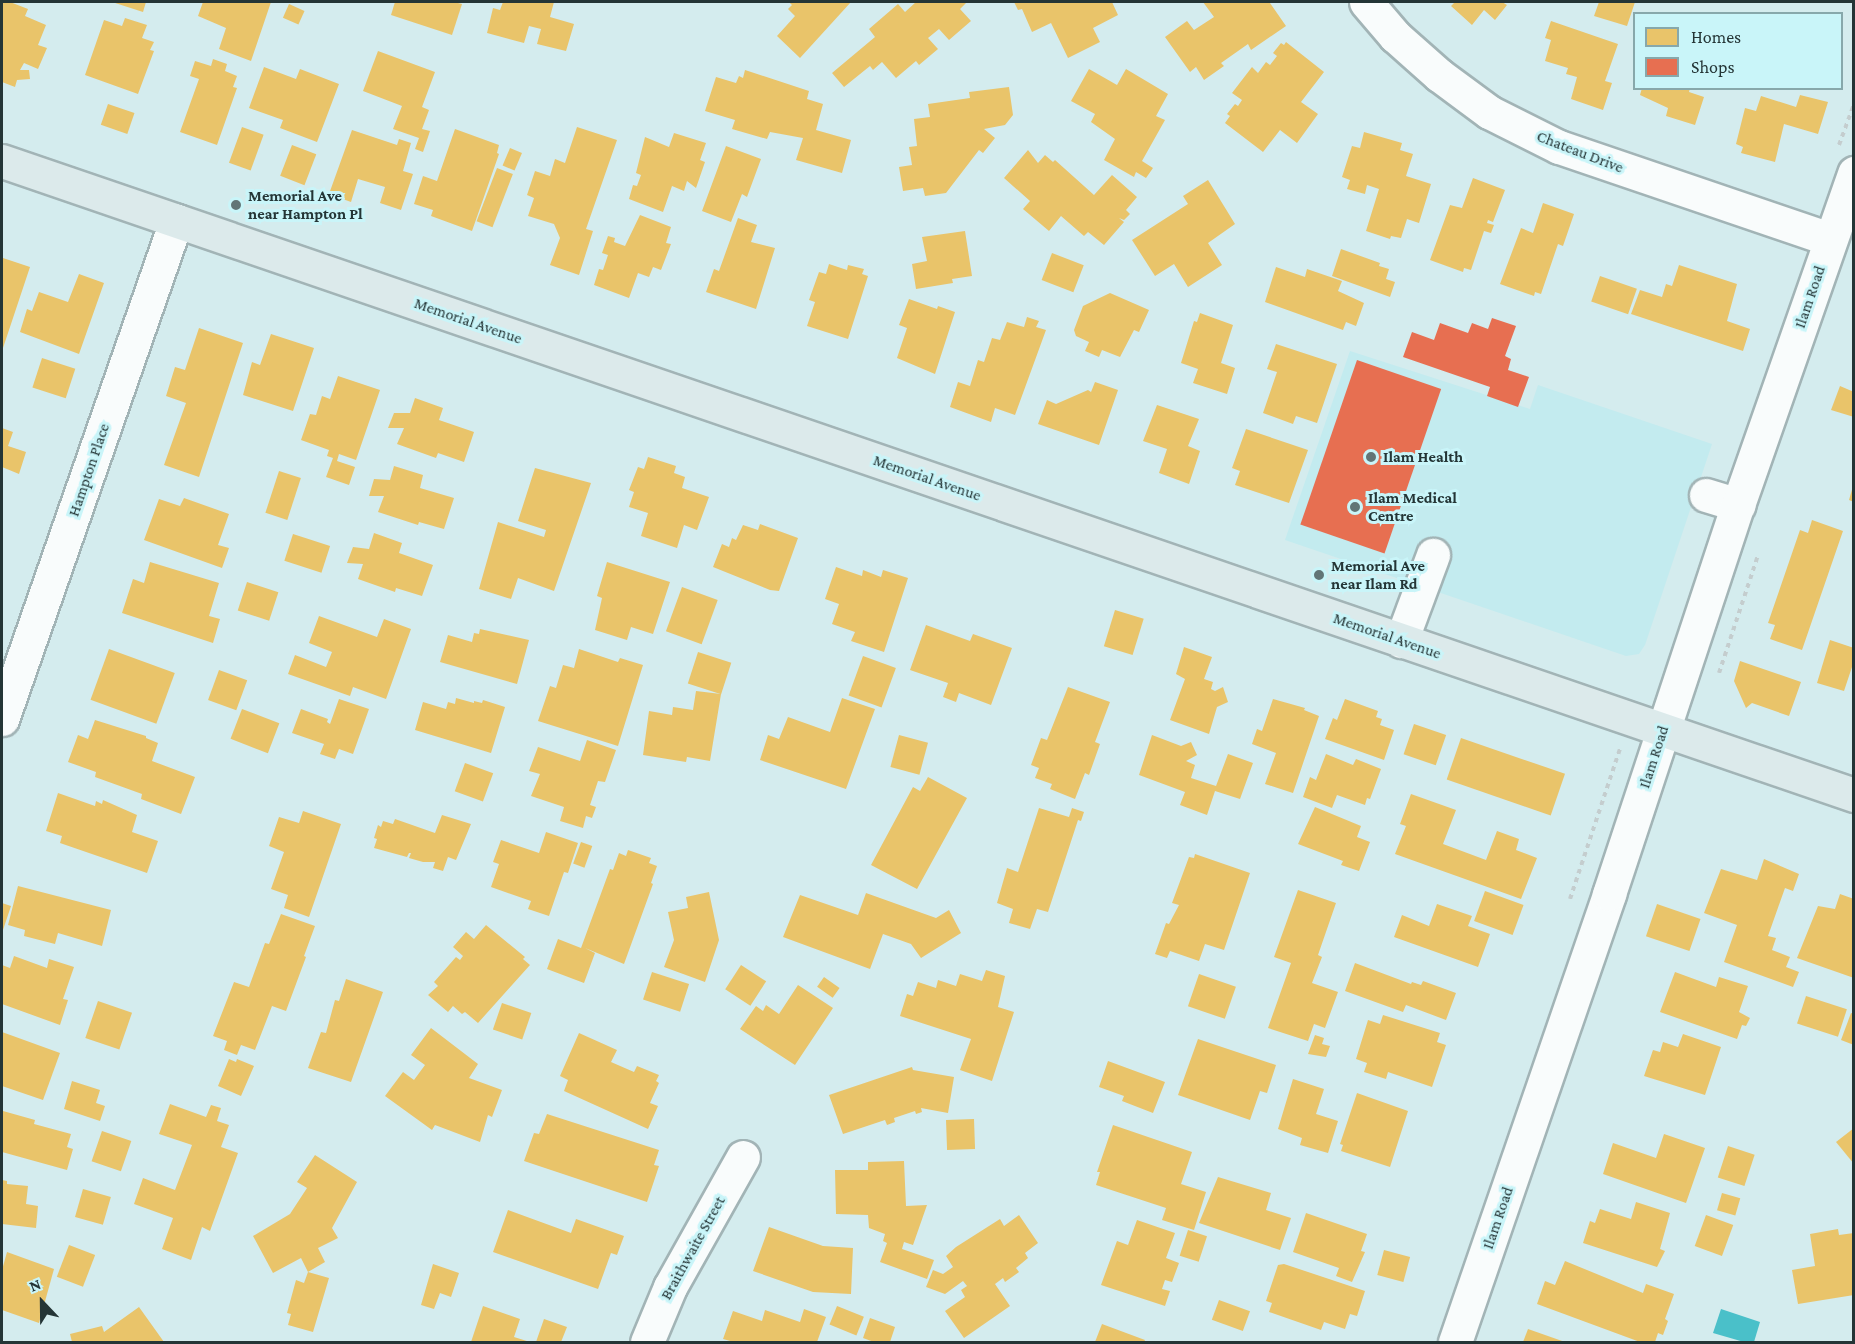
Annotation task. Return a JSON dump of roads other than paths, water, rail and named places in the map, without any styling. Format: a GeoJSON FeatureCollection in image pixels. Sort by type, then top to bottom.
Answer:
{"type":"FeatureCollection","features":[{"type":"Feature","properties":{"kind":"main road","name":"Memorial Avenue"},"geometry":{"type":"LineString","coordinates":[[2,161],[1854,795]]}},
{"type":"Feature","properties":{"kind":"street","name":"Chateau Drive"},"geometry":{"type":"LineString","coordinates":[[1365,2],[1395,36],[1439,75],[1489,112],[1559,147],[1830,239]]}},
{"type":"Feature","properties":{"kind":"street","name":"Ilam Road"},"geometry":{"type":"LineString","coordinates":[[1455,1342],[1738,505],[1854,173]]}},
{"type":"Feature","properties":{"kind":"street","name":"Hampton Place"},"geometry":{"type":"LineString","coordinates":[[2,719],[176,221]]}},
{"type":"Feature","properties":{"kind":"street"},"geometry":{"type":"LineString","coordinates":[[1706,495],[1738,505]]}},
{"type":"Feature","properties":{"kind":"street"},"geometry":{"type":"LineString","coordinates":[[1401,641],[1434,555]]}},
{"type":"Feature","properties":{"kind":"street","name":"Braithwaite Street"},"geometry":{"type":"LineString","coordinates":[[647,1342],[669,1287],[744,1157]]}},
{"type":"Feature","properties":{"kind":"water"},"geometry":{"type":"Polygon","coordinates":[[[1721,1309],[1760,1322],[1754,1342],[1744,1342],[1713,1333],[1721,1309]]]}},
{"type":"Feature","properties":{"kind":"place","name":"Memorial Ave near Hampton Pl"},"geometry":{"type":"Point","coordinates":[236,205]}},
{"type":"Feature","properties":{"kind":"place","name":"Ilam Health"},"geometry":{"type":"Point","coordinates":[1371,457]}},
{"type":"Feature","properties":{"kind":"place","name":"Ilam Medical Centre"},"geometry":{"type":"Point","coordinates":[1355,507]}},
{"type":"Feature","properties":{"kind":"place","name":"Memorial Ave near Ilam Rd"},"geometry":{"type":"Point","coordinates":[1319,575]}}]}
